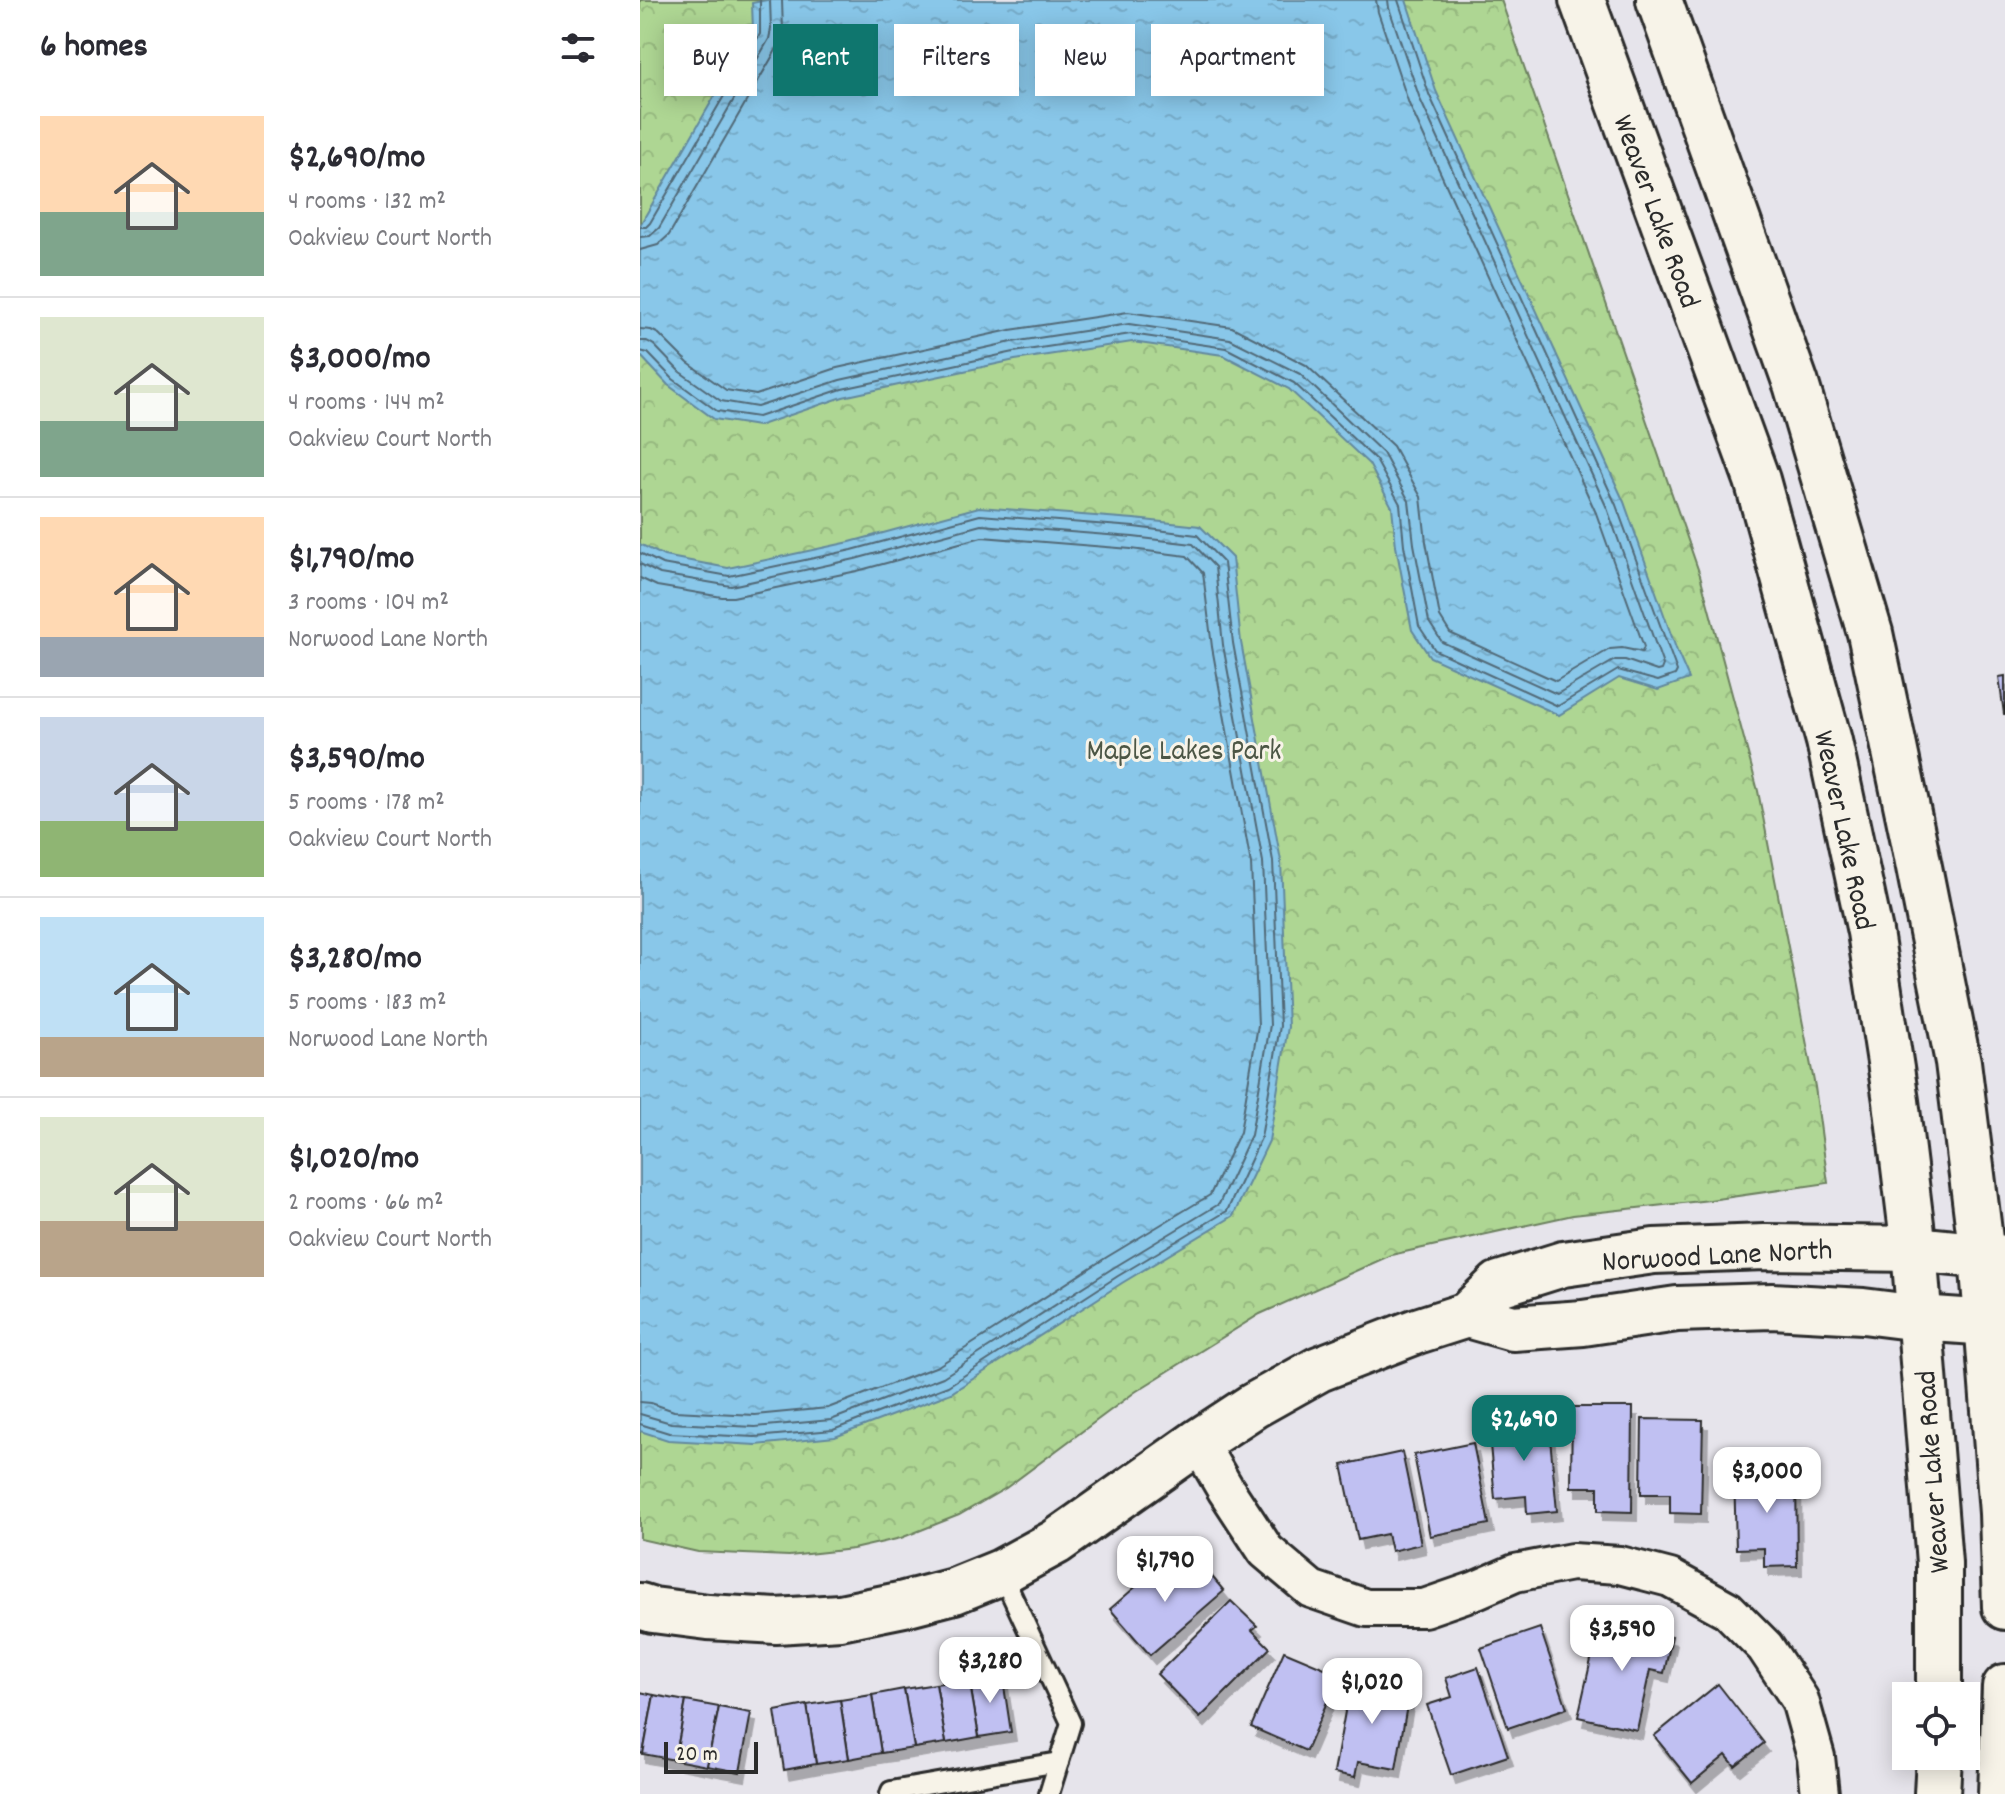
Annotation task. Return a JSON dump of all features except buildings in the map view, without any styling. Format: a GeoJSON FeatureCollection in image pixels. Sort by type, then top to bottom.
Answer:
{"type":"FeatureCollection","features":[{"type":"Feature","properties":{"kind":"main road","name":"Weaver Lake Road"},"geometry":{"type":"LineString","coordinates":[[1582,0],[1757,480],[1829,741],[1870,932],[1896,1101],[1914,1249],[1939,1563],[1939,1682]]}},
{"type":"Feature","properties":{"kind":"main road","name":"Weaver Lake Road"},"geometry":{"type":"LineString","coordinates":[[1659,0],[1796,384],[1870,633],[1958,1062],[1994,1257],[2005,1607]]}},
{"type":"Feature","properties":{"kind":"main road","name":"Norwood Lane North"},"geometry":{"type":"LineString","coordinates":[[640,1606],[708,1617],[776,1621],[840,1617],[954,1591],[1001,1572],[1056,1542],[1198,1442],[1253,1406],[1319,1369],[1467,1315],[1499,1284],[1563,1264],[1654,1251],[1765,1247],[1914,1249],[1994,1257]]}},
{"type":"Feature","properties":{"kind":"main road","name":"Norwood Lane North"},"geometry":{"type":"LineString","coordinates":[[1467,1315],[1513,1328],[1583,1323],[1677,1309],[1772,1306],[1996,1323]]}},
{"type":"Feature","properties":{"kind":"main road"},"geometry":{"type":"LineString","coordinates":[[2001,1794],[2005,1687]]}},
{"type":"Feature","properties":{"kind":"main road"},"geometry":{"type":"LineString","coordinates":[[1937,1794],[1938,1770]]}},
{"type":"Feature","properties":{"kind":"street"},"geometry":{"type":"LineString","coordinates":[[1198,1442],[1266,1551],[1311,1589],[1366,1608],[1424,1608],[1515,1573],[1572,1562],[1620,1565],[1670,1578],[1728,1610],[1765,1647],[1800,1700],[1816,1757],[1820,1794]]}},
{"type":"Feature","properties":{"kind":"lane"},"geometry":{"type":"LineString","coordinates":[[1001,1572],[1071,1723],[1049,1794]]}},
{"type":"Feature","properties":{"kind":"lane"},"geometry":{"type":"LineString","coordinates":[[886,1793],[1059,1762]]}},
{"type":"Feature","properties":{"kind":"green space","name":"Maple Lakes Park"},"geometry":{"type":"Polygon","coordinates":[[[640,0],[1501,0],[1700,575],[1758,791],[1815,1087],[1828,1183],[1573,1215],[1391,1255],[1260,1314],[1135,1392],[1006,1488],[959,1515],[901,1538],[853,1549],[789,1556],[698,1552],[640,1539],[640,0]]]}},
{"type":"Feature","properties":{"kind":"water"},"geometry":{"type":"Polygon","coordinates":[[[767,0],[1406,0],[1436,91],[1624,502],[1689,679],[1658,690],[1619,678],[1559,715],[1430,657],[1412,630],[1392,507],[1369,464],[1289,389],[1223,355],[1132,342],[1015,360],[843,397],[758,426],[714,419],[668,385],[640,355],[640,225],[715,96],[757,96],[757,24],[753,24],[752,3],[767,0]]]}},
{"type":"Feature","properties":{"kind":"water"},"geometry":{"type":"Polygon","coordinates":[[[979,507],[1200,526],[1232,558],[1241,642],[1281,861],[1288,1027],[1269,1141],[1233,1216],[951,1393],[835,1437],[756,1445],[668,1440],[640,1431],[640,544],[664,556],[728,568],[850,542],[979,507]]]}}]}
